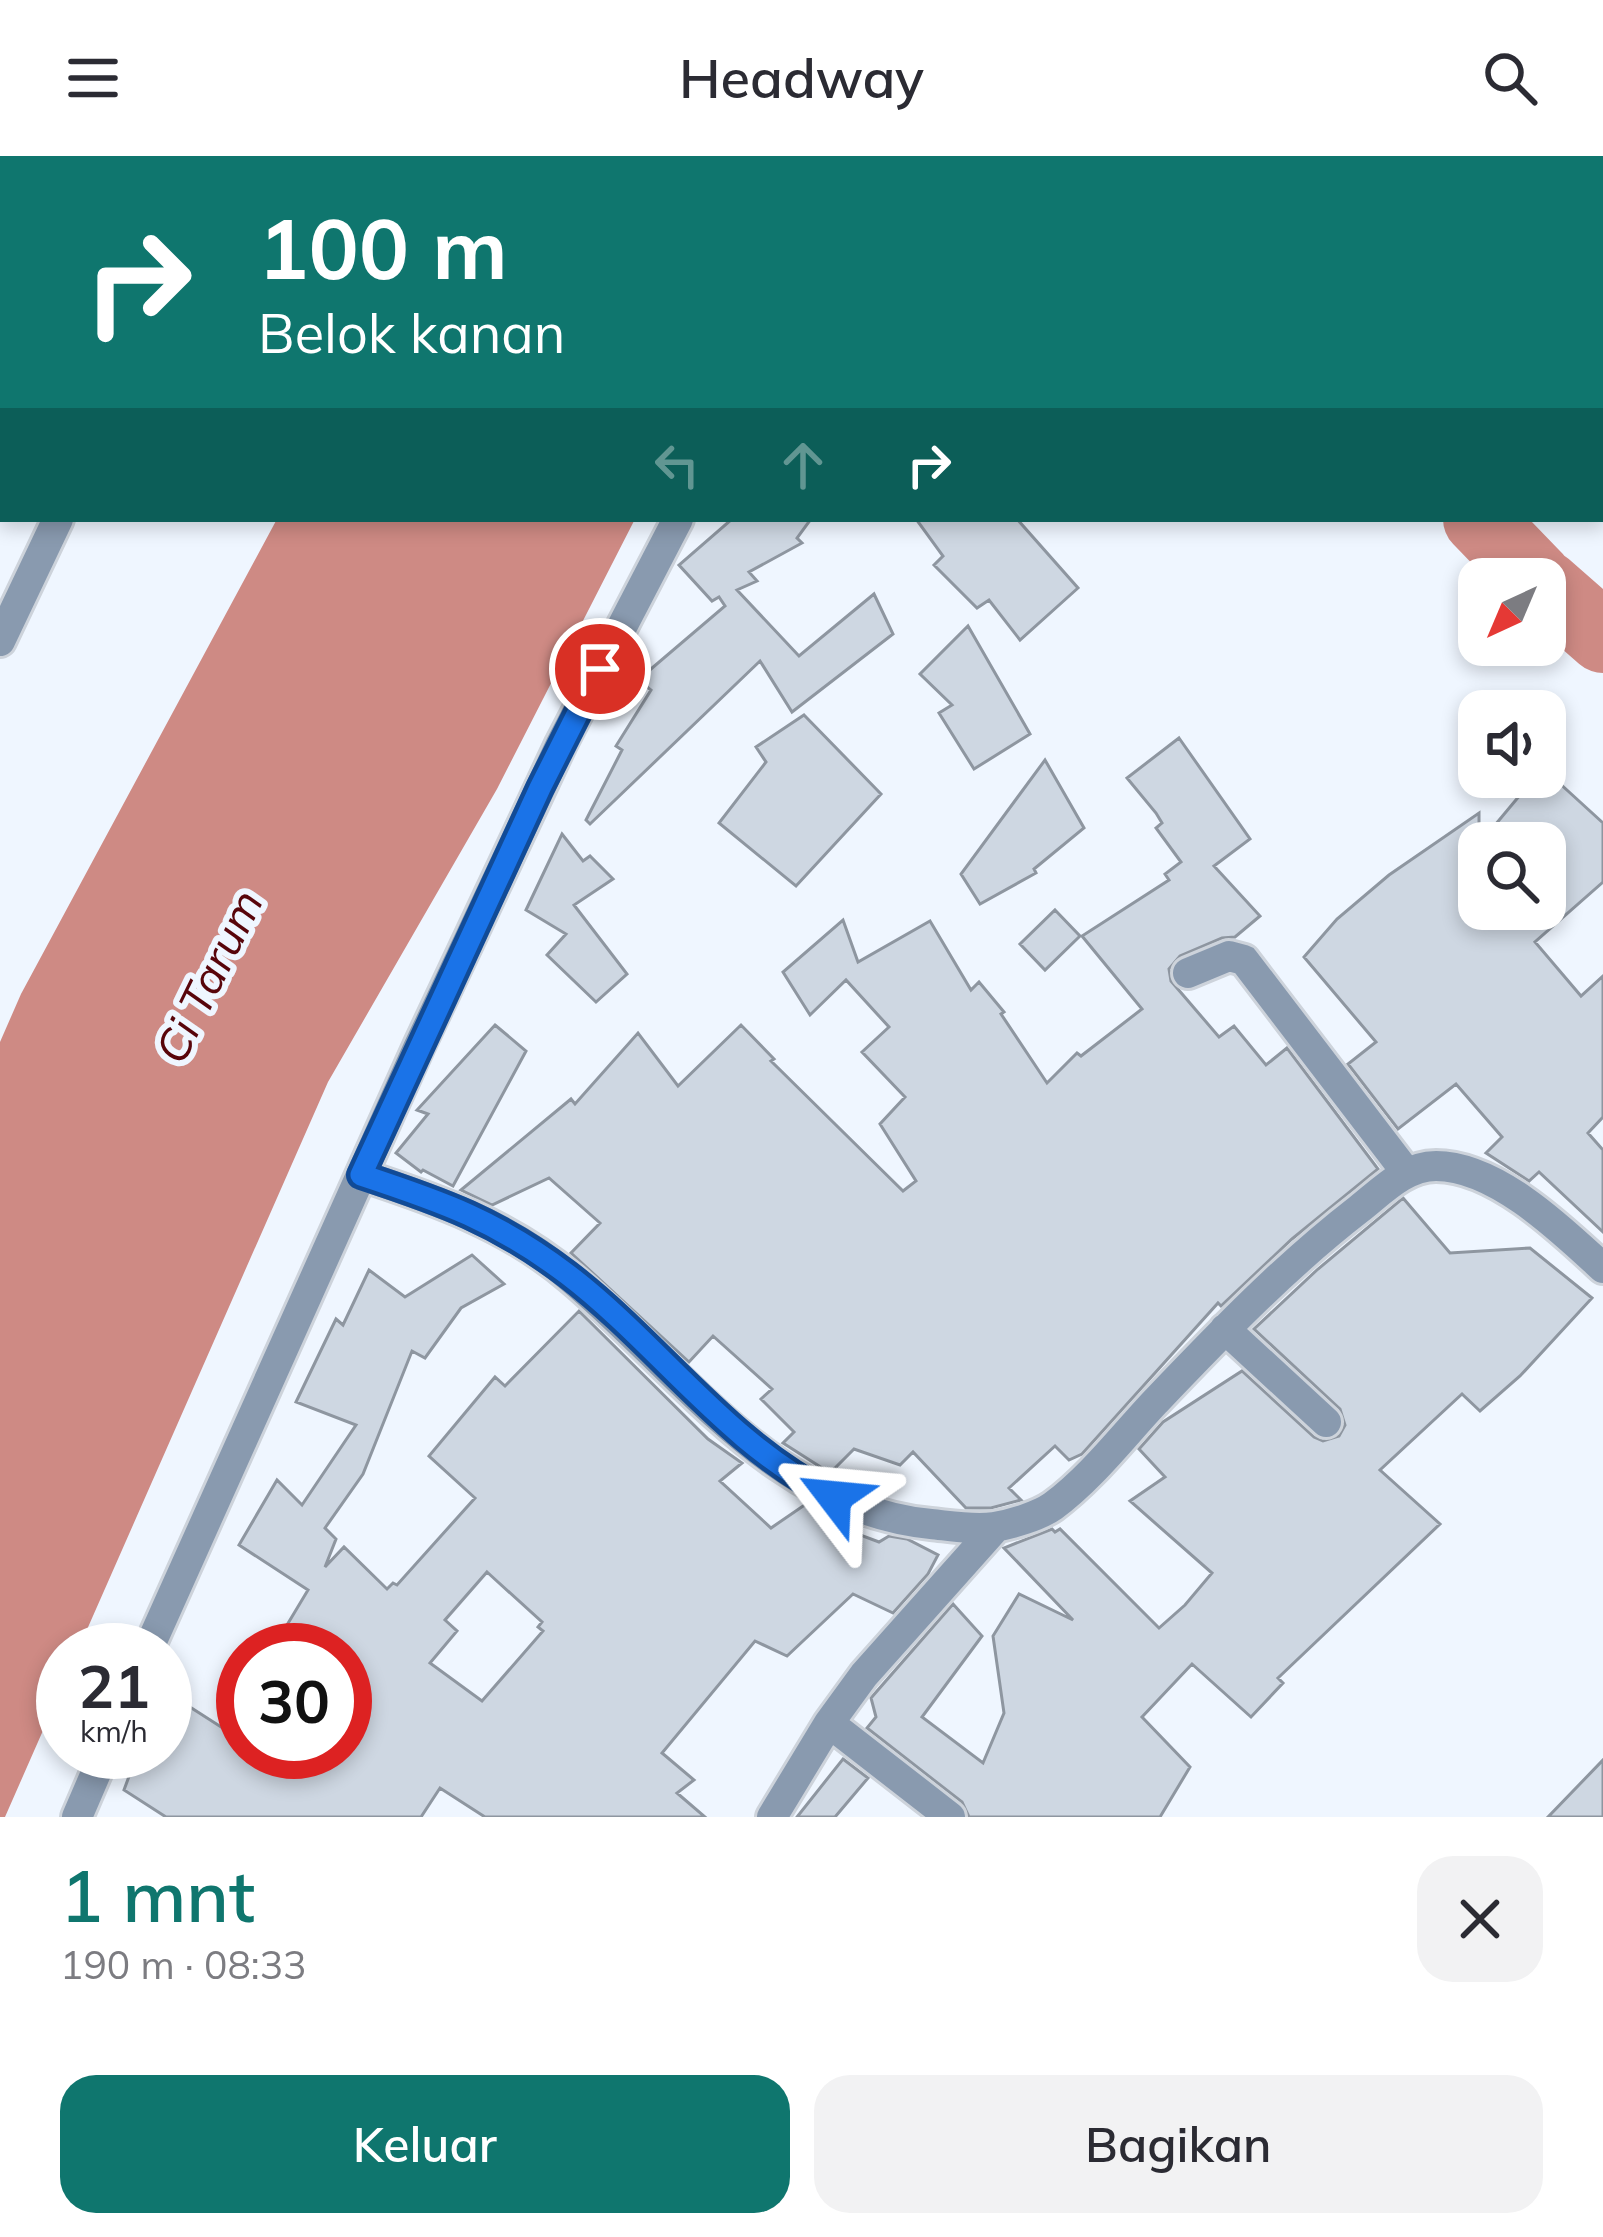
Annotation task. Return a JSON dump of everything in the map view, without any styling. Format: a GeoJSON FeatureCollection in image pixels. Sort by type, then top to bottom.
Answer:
{"type":"FeatureCollection","features":[{"type":"Feature","properties":{"kind":"street"},"geometry":{"type":"LineString","coordinates":[[1251,156],[1270,156]]}},
{"type":"Feature","properties":{"kind":"street"},"geometry":{"type":"LineString","coordinates":[[0,641],[57,522]]}},
{"type":"Feature","properties":{"kind":"street"},"geometry":{"type":"LineString","coordinates":[[160,1623],[561,745],[676,522]]}},
{"type":"Feature","properties":{"kind":"street"},"geometry":{"type":"LineString","coordinates":[[1188,973],[1229,956],[1244,960],[1406,1172]]}},
{"type":"Feature","properties":{"kind":"street"},"geometry":{"type":"LineString","coordinates":[[361,1175],[457,1206],[538,1254],[570,1276],[759,1453],[809,1485],[860,1509],[917,1522],[995,1527],[1055,1505],[1296,1258],[1406,1172],[1447,1167],[1496,1184],[1527,1203],[1603,1268]]}},
{"type":"Feature","properties":{"kind":"street"},"geometry":{"type":"LineString","coordinates":[[1225,1329],[1326,1421]]}},
{"type":"Feature","properties":{"kind":"street"},"geometry":{"type":"LineString","coordinates":[[772,1817],[864,1675],[995,1527]]}},
{"type":"Feature","properties":{"kind":"street"},"geometry":{"type":"LineString","coordinates":[[829,1723],[950,1817]]}},
{"type":"Feature","properties":{"kind":"street"},"geometry":{"type":"LineString","coordinates":[[76,1817],[93,1779]]}},
{"type":"Feature","properties":{"kind":"water","name":"Ci Tarum"},"geometry":{"type":"Polygon","coordinates":[[[275,522],[633,522],[497,789],[328,1082],[90,1623],[36,1623],[36,1746],[5,1817],[0,1817],[0,1042],[21,994],[275,522]]]}},
{"type":"Feature","properties":{"kind":"building"},"geometry":{"type":"Polygon","coordinates":[[[729,522],[809,522],[797,538],[802,543],[749,572],[757,581],[737,590],[799,656],[874,594],[893,634],[792,712],[760,661],[590,824],[586,820],[622,750],[616,746],[651,690],[638,680],[725,606],[719,597],[712,601],[679,565],[729,522]]]}},
{"type":"Feature","properties":{"kind":"building"},"geometry":{"type":"Polygon","coordinates":[[[918,522],[1020,522],[1078,588],[1020,640],[989,600],[977,608],[934,565],[943,556],[918,522]]]}},
{"type":"Feature","properties":{"kind":"building"},"geometry":{"type":"Polygon","coordinates":[[[968,626],[1030,734],[974,769],[939,713],[952,705],[920,674],[968,626]]]}},
{"type":"Feature","properties":{"kind":"building"},"geometry":{"type":"Polygon","coordinates":[[[804,715],[881,794],[796,886],[719,823],[766,762],[756,747],[804,715]]]}},
{"type":"Feature","properties":{"kind":"building"},"geometry":{"type":"Polygon","coordinates":[[[1179,738],[1250,839],[1214,866],[1260,916],[1235,937],[1180,956],[1169,969],[1171,981],[1219,1037],[1234,1026],[1266,1065],[1287,1048],[1378,1169],[1292,1239],[1221,1306],[1218,1303],[1082,1454],[1069,1460],[1055,1446],[1009,1488],[1021,1500],[966,1508],[913,1452],[900,1465],[854,1449],[830,1473],[783,1443],[794,1432],[761,1399],[772,1389],[713,1336],[689,1362],[571,1253],[600,1223],[549,1178],[492,1205],[461,1190],[571,1099],[575,1104],[638,1033],[678,1086],[741,1025],[774,1059],[771,1061],[903,1191],[916,1181],[880,1124],[905,1097],[862,1052],[889,1027],[846,980],[810,1015],[783,972],[843,920],[858,962],[930,921],[971,990],[979,982],[1004,1012],[1001,1014],[1047,1083],[1077,1053],[1081,1056],[1142,1009],[1082,936],[1169,880],[1165,874],[1181,862],[1156,828],[1162,823],[1156,813],[1127,778],[1179,738]]]}},
{"type":"Feature","properties":{"kind":"building"},"geometry":{"type":"Polygon","coordinates":[[[1045,760],[1084,828],[1034,869],[1036,873],[980,904],[961,874],[1045,760]]]}},
{"type":"Feature","properties":{"kind":"building"},"geometry":{"type":"Polygon","coordinates":[[[1566,789],[1603,823],[1603,882],[1566,915],[1566,822],[1498,822],[1518,798],[1566,798],[1566,789]]]}},
{"type":"Feature","properties":{"kind":"building"},"geometry":{"type":"Polygon","coordinates":[[[1458,827],[1458,930],[1549,930],[1535,942],[1581,996],[1603,976],[1603,1117],[1588,1133],[1603,1150],[1603,1232],[1539,1172],[1529,1181],[1486,1153],[1502,1137],[1456,1084],[1398,1129],[1348,1064],[1376,1042],[1304,957],[1337,919],[1389,875],[1458,827]]]}},
{"type":"Feature","properties":{"kind":"building"},"geometry":{"type":"Polygon","coordinates":[[[562,834],[583,861],[590,856],[613,879],[574,905],[627,974],[596,1002],[547,955],[566,934],[526,910],[562,834]]]}},
{"type":"Feature","properties":{"kind":"building"},"geometry":{"type":"Polygon","coordinates":[[[1055,910],[1080,936],[1045,970],[1020,944],[1055,910]]]}},
{"type":"Feature","properties":{"kind":"building"},"geometry":{"type":"Polygon","coordinates":[[[495,1025],[526,1051],[453,1186],[421,1172],[396,1153],[428,1114],[417,1110],[495,1025]]]}},
{"type":"Feature","properties":{"kind":"building"},"geometry":{"type":"Polygon","coordinates":[[[1403,1198],[1450,1253],[1530,1248],[1592,1298],[1520,1376],[1480,1411],[1462,1394],[1380,1470],[1440,1524],[1278,1678],[1283,1683],[1251,1717],[1192,1664],[1142,1717],[1190,1767],[1160,1817],[969,1817],[962,1802],[867,1728],[876,1717],[871,1698],[953,1604],[982,1636],[922,1717],[983,1763],[1004,1713],[993,1636],[1019,1594],[1073,1620],[1004,1548],[1052,1529],[1060,1529],[1159,1628],[1185,1605],[1212,1573],[1130,1501],[1165,1477],[1139,1449],[1163,1422],[1242,1371],[1314,1437],[1323,1441],[1339,1436],[1345,1425],[1340,1409],[1254,1329],[1403,1198]]]}},
{"type":"Feature","properties":{"kind":"building"},"geometry":{"type":"Polygon","coordinates":[[[472,1255],[504,1284],[461,1308],[425,1358],[412,1351],[363,1474],[325,1528],[336,1539],[325,1567],[344,1547],[387,1589],[397,1585],[475,1498],[429,1456],[495,1377],[505,1386],[579,1311],[708,1439],[742,1463],[720,1481],[771,1528],[806,1504],[852,1532],[879,1542],[889,1536],[907,1539],[938,1555],[928,1574],[893,1613],[853,1594],[787,1656],[755,1641],[662,1753],[694,1780],[677,1793],[705,1817],[485,1817],[440,1788],[421,1817],[166,1817],[124,1790],[128,1779],[192,1779],[192,1708],[216,1724],[216,1779],[372,1779],[372,1623],[288,1623],[308,1590],[239,1545],[277,1480],[302,1505],[356,1425],[296,1402],[336,1319],[343,1325],[369,1270],[405,1297],[472,1255]],[[487,1572],[445,1620],[457,1631],[430,1663],[482,1701],[543,1631],[538,1627],[542,1622],[487,1572]]]}},
{"type":"Feature","properties":{"kind":"building"},"geometry":{"type":"Polygon","coordinates":[[[843,1759],[868,1778],[835,1817],[797,1817],[843,1759]]]}},
{"type":"Feature","properties":{"kind":"building"},"geometry":{"type":"Polygon","coordinates":[[[1603,1760],[1603,1817],[1548,1817],[1603,1760]]]}},
{"type":"Feature","properties":{"kind":"waterway"},"geometry":{"type":"LineString","coordinates":[[1482,522],[1517,558]]}},
{"type":"Feature","properties":{"kind":"waterway"},"geometry":{"type":"LineString","coordinates":[[1566,604],[1603,637]]}},
{"type":"Feature","properties":{"kind":"route"},"geometry":{"type":"LineString","coordinates":[[600,669],[361,1175],[457,1206],[522,1243],[570,1276],[759,1453],[834,1497]]}}]}
